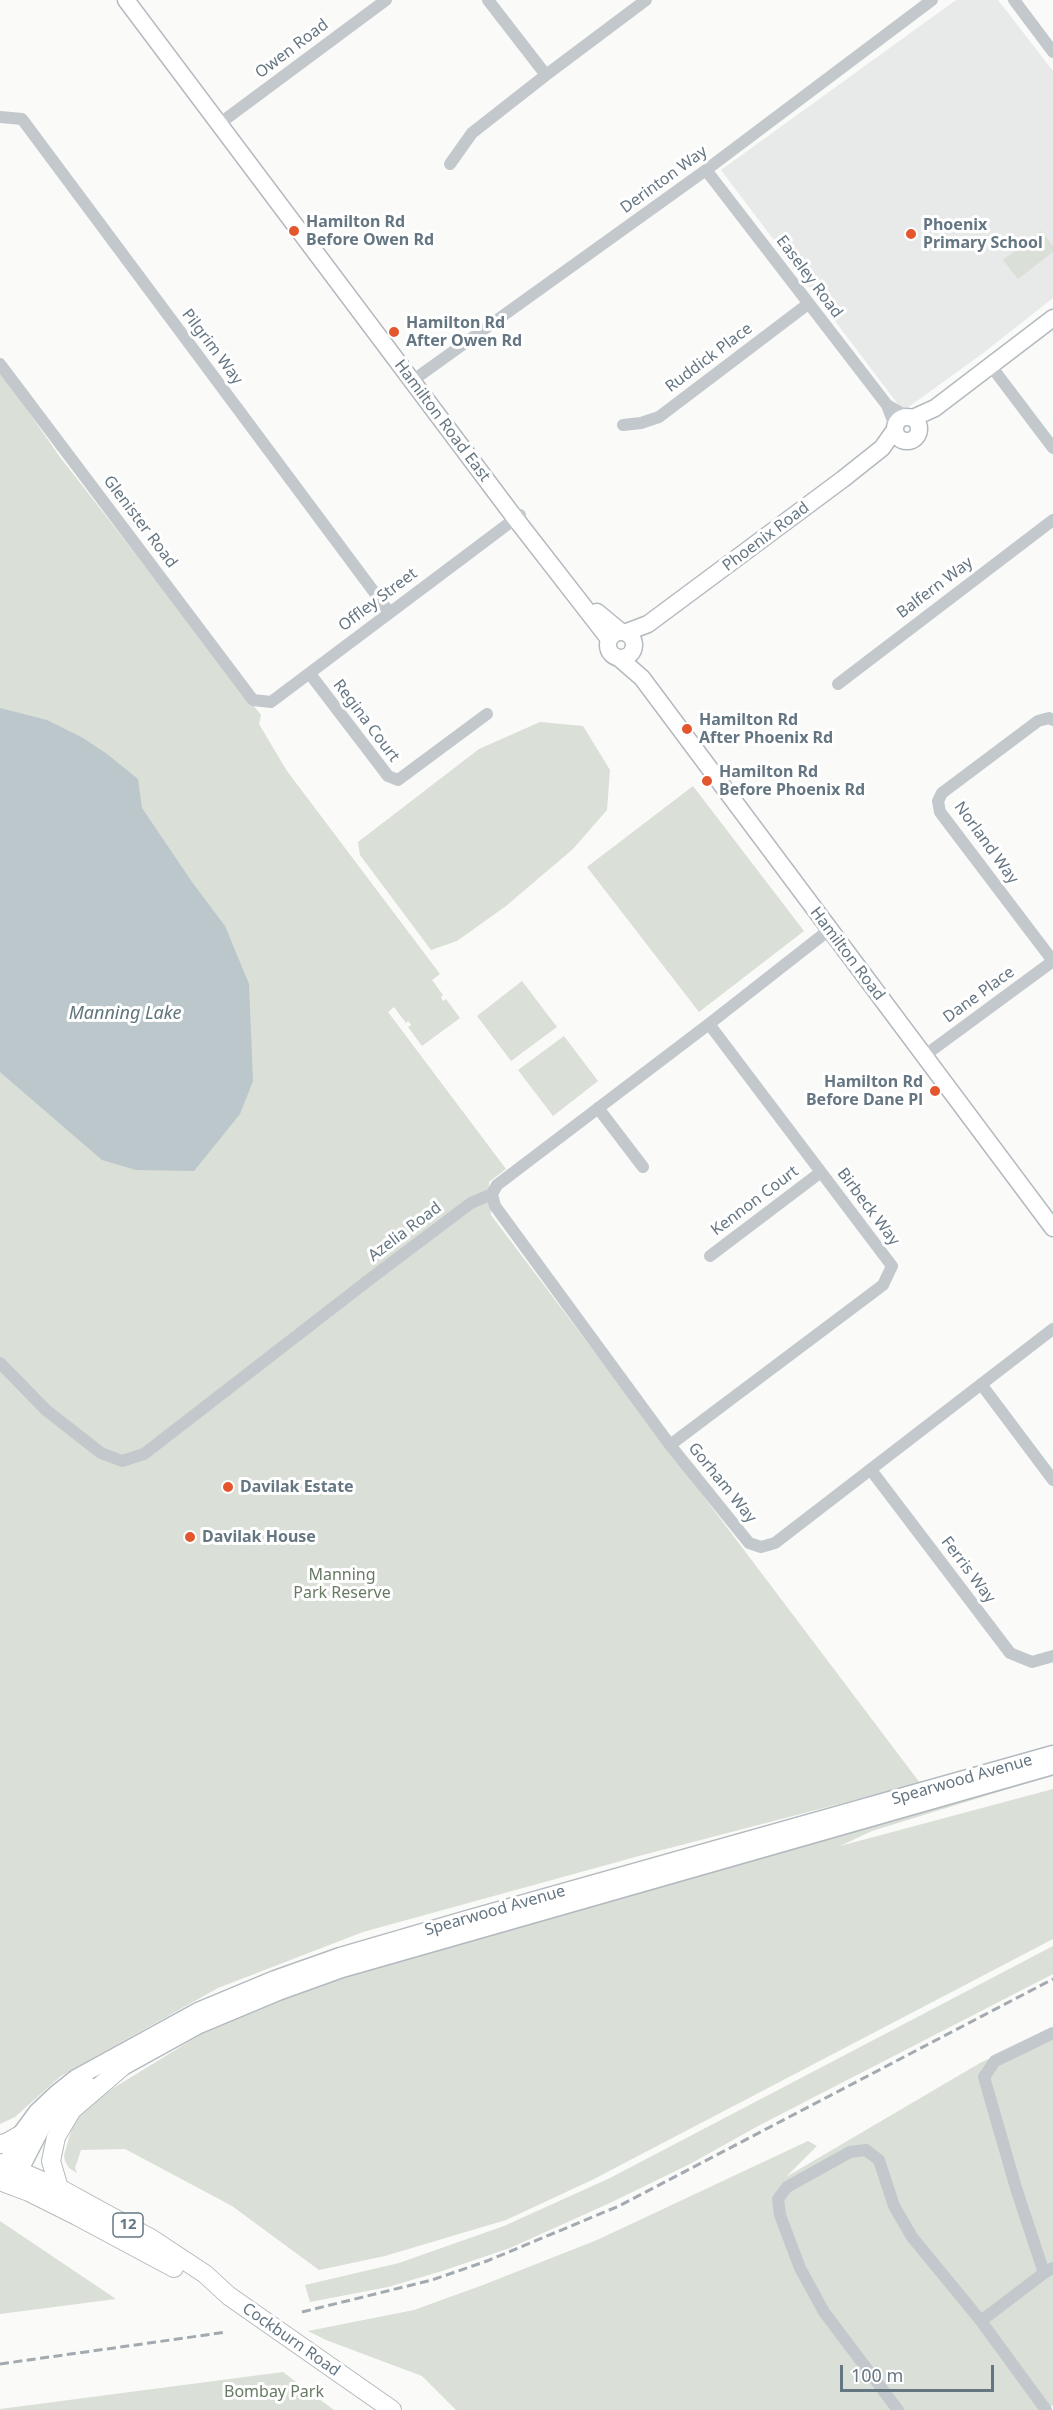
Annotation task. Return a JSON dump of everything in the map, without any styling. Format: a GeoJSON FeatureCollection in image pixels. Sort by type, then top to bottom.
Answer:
{"type":"FeatureCollection","features":[{"type":"Feature","properties":{"kind":"main road","name":"Hamilton Road East"},"geometry":{"type":"LineString","coordinates":[[126,0],[222,122],[518,516],[625,638]]}},
{"type":"Feature","properties":{"kind":"main road","name":"Hamilton Road East"},"geometry":{"type":"LineString","coordinates":[[137,0],[222,122]]}},
{"type":"Feature","properties":{"kind":"main road","name":"Phoenix Road"},"geometry":{"type":"LineString","coordinates":[[625,638],[648,624],[1053,318]]}},
{"type":"Feature","properties":{"kind":"main road","name":"Hamilton Road"},"geometry":{"type":"LineString","coordinates":[[625,638],[631,654],[619,658],[642,678],[1053,1228]]}},
{"type":"Feature","properties":{"kind":"main road","name":"Hamilton Road"},"geometry":{"type":"LineString","coordinates":[[625,638],[642,678]]}},
{"type":"Feature","properties":{"kind":"main road","name":"Spearwood Avenue"},"geometry":{"type":"LineString","coordinates":[[6,2173],[20,2136],[37,2112],[76,2078],[198,2011],[274,1978],[467,1919],[1053,1754]]}},
{"type":"Feature","properties":{"kind":"main road","name":"Spearwood Avenue"},"geometry":{"type":"LineString","coordinates":[[6,2173],[63,2104],[122,2067],[199,2025],[278,1992],[342,1969],[1053,1766]]}},
{"type":"Feature","properties":{"kind":"main road"},"geometry":{"type":"LineString","coordinates":[[59,2188],[51,2161],[56,2137],[72,2110],[122,2067]]}},
{"type":"Feature","properties":{"kind":"main road"},"geometry":{"type":"LineString","coordinates":[[0,2144],[6,2144],[20,2136]]}},
{"type":"Feature","properties":{"kind":"main road","name":"Cockburn Road"},"geometry":{"type":"LineString","coordinates":[[6,2173],[59,2188],[152,2239],[205,2274],[229,2296],[392,2410]]}},
{"type":"Feature","properties":{"kind":"main road","name":"Cockburn Road"},"geometry":{"type":"LineString","coordinates":[[6,2173],[198,2282],[229,2296]]}},
{"type":"Feature","properties":{"kind":"main road","name":"Cockburn Road"},"geometry":{"type":"LineString","coordinates":[[353,2384],[383,2410]]}},
{"type":"Feature","properties":{"kind":"street","name":"Owen Road"},"geometry":{"type":"LineString","coordinates":[[222,122],[386,0]]}},
{"type":"Feature","properties":{"kind":"street"},"geometry":{"type":"LineString","coordinates":[[489,0],[546,75]]}},
{"type":"Feature","properties":{"kind":"street"},"geometry":{"type":"LineString","coordinates":[[450,164],[472,133],[646,0]]}},
{"type":"Feature","properties":{"kind":"street","name":"Derinton Way"},"geometry":{"type":"LineString","coordinates":[[415,379],[706,170],[932,0]]}},
{"type":"Feature","properties":{"kind":"street"},"geometry":{"type":"LineString","coordinates":[[1014,0],[1053,52]]}},
{"type":"Feature","properties":{"kind":"street","name":"Pilgrim Way"},"geometry":{"type":"LineString","coordinates":[[0,117],[22,119],[389,612]]}},
{"type":"Feature","properties":{"kind":"street","name":"Easeley Road"},"geometry":{"type":"LineString","coordinates":[[706,170],[906,427]]}},
{"type":"Feature","properties":{"kind":"street","name":"Ruddick Place"},"geometry":{"type":"LineString","coordinates":[[623,425],[641,423],[659,417],[808,304]]}},
{"type":"Feature","properties":{"kind":"street","name":"Glenister Road"},"geometry":{"type":"LineString","coordinates":[[0,364],[253,700]]}},
{"type":"Feature","properties":{"kind":"street"},"geometry":{"type":"LineString","coordinates":[[991,366],[1053,448]]}},
{"type":"Feature","properties":{"kind":"street","name":"Offley Street"},"geometry":{"type":"LineString","coordinates":[[253,700],[271,702],[518,516]]}},
{"type":"Feature","properties":{"kind":"street","name":"Balfern Way"},"geometry":{"type":"LineString","coordinates":[[838,684],[1053,520]]}},
{"type":"Feature","properties":{"kind":"street","name":"Regina Court"},"geometry":{"type":"LineString","coordinates":[[310,674],[388,776],[398,780],[488,714]]}},
{"type":"Feature","properties":{"kind":"street","name":"Norland Way"},"geometry":{"type":"LineString","coordinates":[[1053,720],[1049,718],[1038,721],[942,793],[938,801],[940,812],[1053,961]]}},
{"type":"Feature","properties":{"kind":"street","name":"Azelia Road"},"geometry":{"type":"LineString","coordinates":[[0,1363],[46,1410],[101,1453],[122,1461],[144,1454],[471,1203],[492,1194],[497,1185],[829,930]]}},
{"type":"Feature","properties":{"kind":"street","name":"Dane Place"},"geometry":{"type":"LineString","coordinates":[[924,1056],[1053,961]]}},
{"type":"Feature","properties":{"kind":"street","name":"Birbeck Way"},"geometry":{"type":"LineString","coordinates":[[670,1445],[883,1285],[892,1266],[709,1024]]}},
{"type":"Feature","properties":{"kind":"street"},"geometry":{"type":"LineString","coordinates":[[598,1108],[643,1167]]}},
{"type":"Feature","properties":{"kind":"street","name":"Kennon Court"},"geometry":{"type":"LineString","coordinates":[[710,1256],[821,1172]]}},
{"type":"Feature","properties":{"kind":"street","name":"Gorham Way"},"geometry":{"type":"LineString","coordinates":[[492,1194],[495,1206],[670,1445],[749,1542],[761,1547],[775,1543],[1053,1329]]}},
{"type":"Feature","properties":{"kind":"street"},"geometry":{"type":"LineString","coordinates":[[981,1384],[1053,1480]]}},
{"type":"Feature","properties":{"kind":"street","name":"Ferris Way"},"geometry":{"type":"LineString","coordinates":[[871,1470],[1010,1653],[1032,1662],[1053,1656]]}},
{"type":"Feature","properties":{"kind":"street"},"geometry":{"type":"LineString","coordinates":[[981,2321],[1049,2271],[1016,2188],[984,2077],[995,2061],[1053,2033]]}},
{"type":"Feature","properties":{"kind":"street"},"geometry":{"type":"LineString","coordinates":[[898,2410],[824,2312],[800,2268],[780,2215],[778,2199],[787,2187],[850,2152],[866,2150],[879,2160],[894,2206],[912,2237],[981,2321],[1046,2410]]}},
{"type":"Feature","properties":{"kind":"shaded area","name":"Phoenix Primary School"},"geometry":{"type":"Polygon","coordinates":[[[956,0],[998,0],[1053,71],[1053,298],[982,354],[903,411],[721,170],[956,0]]]}},
{"type":"Feature","properties":{"kind":"green space"},"geometry":{"type":"Polygon","coordinates":[[[1041,231],[1053,246],[1053,252],[1018,279],[1003,260],[1041,231]]]}},
{"type":"Feature","properties":{"kind":"green space","name":"Manning Park Reserve"},"geometry":{"type":"Polygon","coordinates":[[[0,371],[60,457],[261,715],[259,724],[287,771],[440,974],[432,980],[443,995],[441,997],[443,1001],[446,999],[460,1018],[422,1046],[408,1027],[411,1025],[408,1021],[406,1023],[394,1007],[388,1012],[506,1169],[489,1182],[491,1215],[920,1783],[639,1856],[363,1932],[218,1988],[61,2076],[15,2117],[0,2124],[0,371]]]}},
{"type":"Feature","properties":{"kind":"green space"},"geometry":{"type":"Polygon","coordinates":[[[540,722],[583,726],[610,770],[607,810],[573,849],[506,906],[457,941],[431,950],[360,855],[358,842],[479,749],[540,722]]]}},
{"type":"Feature","properties":{"kind":"green space"},"geometry":{"type":"Polygon","coordinates":[[[693,786],[804,931],[699,1012],[587,867],[693,786]]]}},
{"type":"Feature","properties":{"kind":"green space"},"geometry":{"type":"Polygon","coordinates":[[[522,981],[557,1027],[511,1061],[477,1016],[522,981]]]}},
{"type":"Feature","properties":{"kind":"green space"},"geometry":{"type":"Polygon","coordinates":[[[564,1036],[598,1081],[553,1116],[518,1070],[564,1036]]]}},
{"type":"Feature","properties":{"kind":"green space"},"geometry":{"type":"Polygon","coordinates":[[[1053,1771],[1053,1775],[872,1831],[840,1846],[1053,1789],[1053,1939],[592,2180],[506,2220],[385,2256],[319,2270],[232,2206],[125,2149],[81,2150],[75,2168],[77,2173],[69,2168],[65,2161],[64,2155],[71,2131],[78,2116],[86,2108],[115,2087],[221,2022],[332,1979],[1053,1771]]]}},
{"type":"Feature","properties":{"kind":"green space"},"geometry":{"type":"Polygon","coordinates":[[[1053,1946],[1053,1974],[758,2126],[690,2164],[612,2202],[510,2248],[442,2271],[388,2287],[310,2302],[305,2285],[399,2263],[504,2226],[610,2178],[1053,1946]]]}},
{"type":"Feature","properties":{"kind":"green space"},"geometry":{"type":"Polygon","coordinates":[[[1053,2028],[1053,2405],[1046,2410],[456,2410],[422,2376],[308,2331],[414,2310],[483,2285],[597,2240],[808,2141],[817,2146],[786,2177],[980,2063],[1053,2028]]]}},
{"type":"Feature","properties":{"kind":"green space"},"geometry":{"type":"Polygon","coordinates":[[[0,2221],[116,2299],[0,2314],[0,2221]]]}},
{"type":"Feature","properties":{"kind":"green space","name":"Bombay Park"},"geometry":{"type":"Polygon","coordinates":[[[283,2372],[334,2410],[0,2410],[0,2409],[283,2372]]]}},
{"type":"Feature","properties":{"kind":"water","name":"Manning Lake"},"geometry":{"type":"Polygon","coordinates":[[[0,708],[47,720],[83,738],[138,779],[142,808],[225,926],[249,984],[253,1081],[240,1114],[194,1171],[136,1170],[102,1160],[0,1072],[0,708]]]}},
{"type":"Feature","properties":{"kind":"railway"},"geometry":{"type":"LineString","coordinates":[[302,2312],[432,2280],[487,2261],[619,2206],[1053,1979]]}},
{"type":"Feature","properties":{"kind":"railway"},"geometry":{"type":"LineString","coordinates":[[0,2364],[227,2332]]}},
{"type":"Feature","properties":{"kind":"place","name":"Hamilton Rd Before Owen Rd"},"geometry":{"type":"Point","coordinates":[294,231]}},
{"type":"Feature","properties":{"kind":"place","name":"Phoenix Primary School"},"geometry":{"type":"Point","coordinates":[911,234]}},
{"type":"Feature","properties":{"kind":"place","name":"Hamilton Rd After Owen Rd"},"geometry":{"type":"Point","coordinates":[394,332]}},
{"type":"Feature","properties":{"kind":"place","name":"Hamilton Rd After Phoenix Rd"},"geometry":{"type":"Point","coordinates":[687,729]}},
{"type":"Feature","properties":{"kind":"place","name":"Hamilton Rd Before Phoenix Rd"},"geometry":{"type":"Point","coordinates":[707,781]}},
{"type":"Feature","properties":{"kind":"place","name":"Hamilton Rd Before Dane Pl"},"geometry":{"type":"Point","coordinates":[935,1091]}},
{"type":"Feature","properties":{"kind":"place","name":"Davilak Estate"},"geometry":{"type":"Point","coordinates":[228,1487]}},
{"type":"Feature","properties":{"kind":"place","name":"Davilak House"},"geometry":{"type":"Point","coordinates":[190,1537]}}]}
